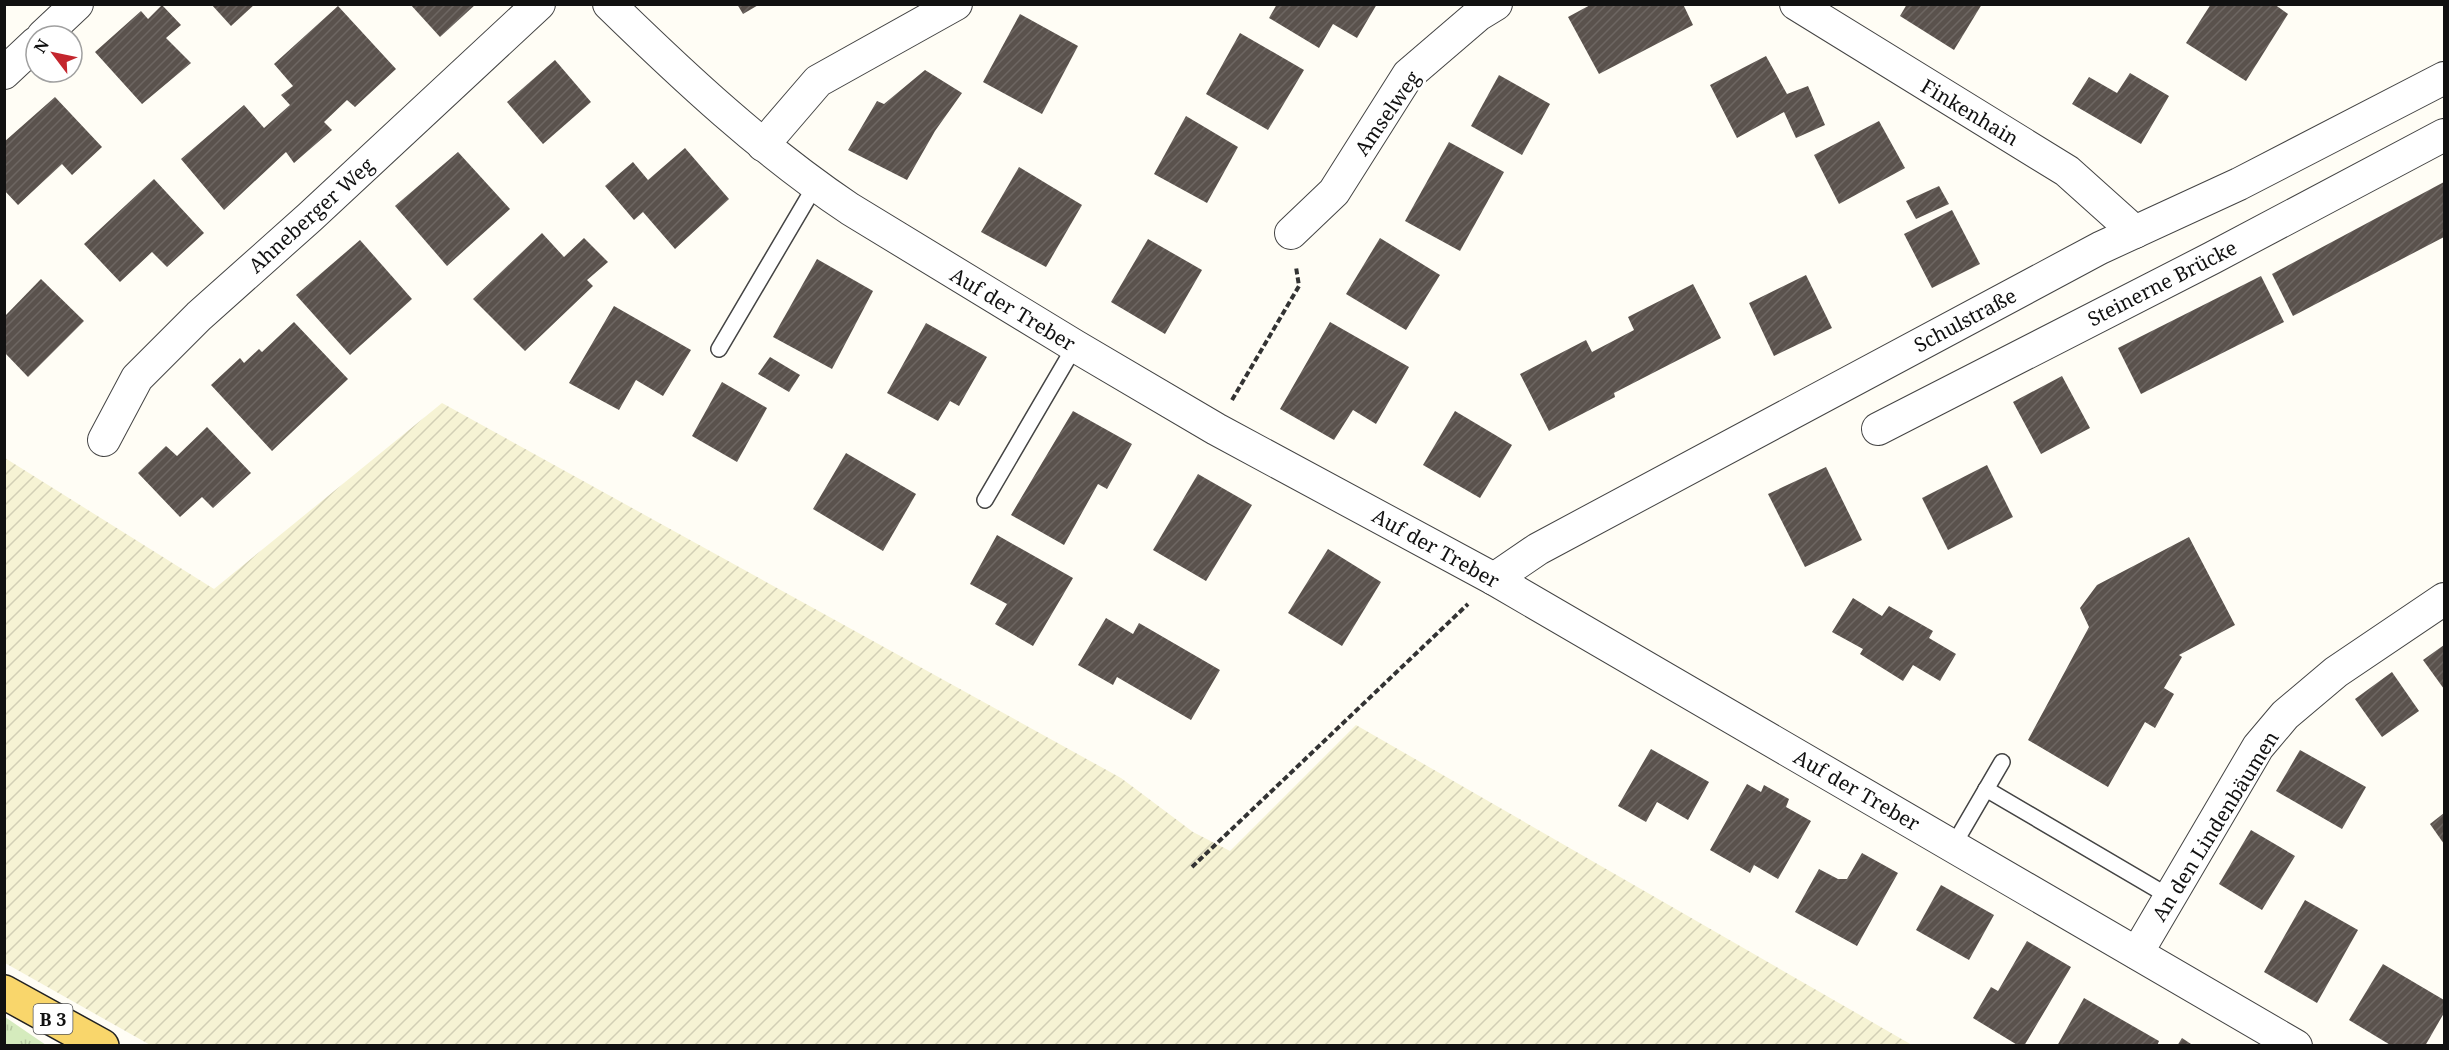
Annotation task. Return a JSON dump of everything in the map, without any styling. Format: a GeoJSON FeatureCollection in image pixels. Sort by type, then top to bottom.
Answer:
{"type":"FeatureCollection","features":[{"type":"Feature","properties":{"kind":"main road","name":"B 3"},"geometry":{"type":"LineString","coordinates":[[4,992],[102,1046]]}},
{"type":"Feature","properties":{"kind":"street"},"geometry":{"type":"LineString","coordinates":[[56,24],[77,4]]}},
{"type":"Feature","properties":{"kind":"street","name":"Ahneberger Weg"},"geometry":{"type":"LineString","coordinates":[[104,440],[136,378],[199,316],[539,4]]}},
{"type":"Feature","properties":{"kind":"street","name":"Auf der Treber"},"geometry":{"type":"LineString","coordinates":[[609,4],[691,84],[763,146],[815,186],[1074,346],[1216,429],[1494,579],[2296,1046]]}},
{"type":"Feature","properties":{"kind":"street"},"geometry":{"type":"LineString","coordinates":[[763,146],[818,81],[956,4]]}},
{"type":"Feature","properties":{"kind":"street","name":"Amselweg"},"geometry":{"type":"LineString","coordinates":[[1291,233],[1334,192],[1408,75],[1478,15],[1496,4]]}},
{"type":"Feature","properties":{"kind":"street","name":"Finkenhain"},"geometry":{"type":"LineString","coordinates":[[1796,4],[1835,15],[2067,171],[2134,232]]}},
{"type":"Feature","properties":{"kind":"street"},"geometry":{"type":"LineString","coordinates":[[4,73],[24,54]]}},
{"type":"Feature","properties":{"kind":"street","name":"Schulstraße"},"geometry":{"type":"LineString","coordinates":[[1494,579],[1549,544],[2029,285],[2134,232],[2239,184],[2445,78]]}},
{"type":"Feature","properties":{"kind":"street","name":"Steinerne Brücke"},"geometry":{"type":"LineString","coordinates":[[1878,429],[2212,258],[2445,135]]}},
{"type":"Feature","properties":{"kind":"street","name":"An den Lindenbäumen"},"geometry":{"type":"LineString","coordinates":[[2137,953],[2258,747],[2285,715],[2336,672],[2445,599]]}},
{"type":"Feature","properties":{"kind":"lane"},"geometry":{"type":"LineString","coordinates":[[719,349],[815,186]]}},
{"type":"Feature","properties":{"kind":"lane"},"geometry":{"type":"LineString","coordinates":[[985,500],[1074,346]]}},
{"type":"Feature","properties":{"kind":"lane"},"geometry":{"type":"LineString","coordinates":[[1953,846],[2002,762]]}},
{"type":"Feature","properties":{"kind":"lane"},"geometry":{"type":"LineString","coordinates":[[1986,789],[2170,897]]}},
{"type":"Feature","properties":{"kind":"path"},"geometry":{"type":"LineString","coordinates":[[1216,429],[1299,286],[1291,233]]}},
{"type":"Feature","properties":{"kind":"path"},"geometry":{"type":"LineString","coordinates":[[1192,867],[1494,579]]}},
{"type":"Feature","properties":{"kind":"shaded area"},"geometry":{"type":"Polygon","coordinates":[[[442,403],[1121,778],[1193,832],[1230,851],[1356,725],[1912,1045],[152,1046],[5,963],[5,458],[214,589],[442,403]]]}},
{"type":"Feature","properties":{"kind":"green space"},"geometry":{"type":"Polygon","coordinates":[[[5,1017],[46,1045],[5,1045],[5,1017]]]}},
{"type":"Feature","properties":{"kind":"building"},"geometry":{"type":"Polygon","coordinates":[[[211,4],[255,4],[231,26],[211,4]]]}},
{"type":"Feature","properties":{"kind":"building"},"geometry":{"type":"Polygon","coordinates":[[[410,4],[476,4],[440,37],[410,4]]]}},
{"type":"Feature","properties":{"kind":"building"},"geometry":{"type":"Polygon","coordinates":[[[737,4],[760,4],[743,14],[737,4]]]}},
{"type":"Feature","properties":{"kind":"building"},"geometry":{"type":"Polygon","coordinates":[[[1277,4],[1377,4],[1357,38],[1333,24],[1319,48],[1269,18],[1277,4]]]}},
{"type":"Feature","properties":{"kind":"building"},"geometry":{"type":"Polygon","coordinates":[[[1592,4],[1683,4],[1693,25],[1599,74],[1568,17],[1592,4]]]}},
{"type":"Feature","properties":{"kind":"building"},"geometry":{"type":"Polygon","coordinates":[[[1907,4],[1982,4],[1954,50],[1900,16],[1907,4]]]}},
{"type":"Feature","properties":{"kind":"building"},"geometry":{"type":"Polygon","coordinates":[[[2211,4],[2274,4],[2288,14],[2246,81],[2186,43],[2211,4]]]}},
{"type":"Feature","properties":{"kind":"building"},"geometry":{"type":"Polygon","coordinates":[[[162,5],[181,25],[166,38],[191,63],[142,104],[95,52],[141,11],[148,19],[162,5]]]}},
{"type":"Feature","properties":{"kind":"building"},"geometry":{"type":"Polygon","coordinates":[[[338,6],[396,69],[355,107],[347,100],[324,122],[332,130],[294,163],[286,152],[224,210],[181,159],[244,105],[264,128],[290,105],[281,95],[293,86],[274,64],[338,6]]]}},
{"type":"Feature","properties":{"kind":"building"},"geometry":{"type":"Polygon","coordinates":[[[1020,14],[1078,46],[1042,114],[983,82],[1020,14]]]}},
{"type":"Feature","properties":{"kind":"building"},"geometry":{"type":"Polygon","coordinates":[[[1240,33],[1304,70],[1268,130],[1206,94],[1240,33]]]}},
{"type":"Feature","properties":{"kind":"building"},"geometry":{"type":"Polygon","coordinates":[[[1766,56],[1787,94],[1808,86],[1825,125],[1796,138],[1784,112],[1737,138],[1710,85],[1766,56]]]}},
{"type":"Feature","properties":{"kind":"building"},"geometry":{"type":"Polygon","coordinates":[[[555,60],[591,102],[543,144],[507,102],[555,60]]]}},
{"type":"Feature","properties":{"kind":"building"},"geometry":{"type":"Polygon","coordinates":[[[925,70],[962,93],[935,131],[907,180],[848,150],[877,101],[884,104],[925,70]]]}},
{"type":"Feature","properties":{"kind":"building"},"geometry":{"type":"Polygon","coordinates":[[[2130,73],[2169,96],[2141,144],[2072,104],[2089,77],[2117,93],[2130,73]]]}},
{"type":"Feature","properties":{"kind":"building"},"geometry":{"type":"Polygon","coordinates":[[[1499,75],[1550,104],[1522,155],[1471,126],[1499,75]]]}},
{"type":"Feature","properties":{"kind":"building"},"geometry":{"type":"Polygon","coordinates":[[[55,97],[102,147],[72,175],[62,164],[18,205],[4,190],[4,142],[55,97]]]}},
{"type":"Feature","properties":{"kind":"building"},"geometry":{"type":"Polygon","coordinates":[[[1186,116],[1238,147],[1207,203],[1154,174],[1186,116]]]}},
{"type":"Feature","properties":{"kind":"building"},"geometry":{"type":"Polygon","coordinates":[[[1879,121],[1905,168],[1839,204],[1814,155],[1879,121]]]}},
{"type":"Feature","properties":{"kind":"building"},"geometry":{"type":"Polygon","coordinates":[[[1449,142],[1504,172],[1460,251],[1405,221],[1449,142]]]}},
{"type":"Feature","properties":{"kind":"building"},"geometry":{"type":"Polygon","coordinates":[[[685,148],[729,199],[675,249],[643,212],[634,220],[605,186],[633,162],[648,180],[685,148]]]}},
{"type":"Feature","properties":{"kind":"building"},"geometry":{"type":"Polygon","coordinates":[[[458,152],[510,209],[447,266],[395,206],[458,152]]]}},
{"type":"Feature","properties":{"kind":"building"},"geometry":{"type":"Polygon","coordinates":[[[1019,167],[1082,205],[1046,267],[981,232],[1019,167]]]}},
{"type":"Feature","properties":{"kind":"building"},"geometry":{"type":"Polygon","coordinates":[[[154,179],[204,233],[167,267],[152,252],[120,282],[84,244],[154,179]]]}},
{"type":"Feature","properties":{"kind":"building"},"geometry":{"type":"Polygon","coordinates":[[[2444,182],[2444,237],[2293,316],[2272,274],[2444,182]]]}},
{"type":"Feature","properties":{"kind":"building"},"geometry":{"type":"Polygon","coordinates":[[[1939,186],[1949,204],[1916,219],[1906,201],[1939,186]]]}},
{"type":"Feature","properties":{"kind":"building"},"geometry":{"type":"Polygon","coordinates":[[[1952,210],[1980,264],[1932,288],[1904,234],[1952,210]]]}},
{"type":"Feature","properties":{"kind":"building"},"geometry":{"type":"Polygon","coordinates":[[[542,233],[564,257],[584,238],[608,262],[587,280],[593,286],[525,351],[473,299],[542,233]]]}},
{"type":"Feature","properties":{"kind":"building"},"geometry":{"type":"Polygon","coordinates":[[[1380,238],[1440,275],[1406,330],[1346,294],[1380,238]]]}},
{"type":"Feature","properties":{"kind":"building"},"geometry":{"type":"Polygon","coordinates":[[[1148,239],[1202,270],[1165,334],[1111,302],[1148,239]]]}},
{"type":"Feature","properties":{"kind":"building"},"geometry":{"type":"Polygon","coordinates":[[[360,240],[412,299],[350,355],[296,295],[360,240]]]}},
{"type":"Feature","properties":{"kind":"building"},"geometry":{"type":"Polygon","coordinates":[[[817,259],[873,291],[832,369],[773,337],[817,259]]]}},
{"type":"Feature","properties":{"kind":"building"},"geometry":{"type":"Polygon","coordinates":[[[1806,275],[1832,328],[1774,356],[1749,303],[1806,275]]]}},
{"type":"Feature","properties":{"kind":"building"},"geometry":{"type":"Polygon","coordinates":[[[2261,276],[2284,322],[2141,394],[2118,348],[2261,276]]]}},
{"type":"Feature","properties":{"kind":"building"},"geometry":{"type":"Polygon","coordinates":[[[41,279],[84,321],[28,377],[5,353],[5,316],[41,279]]]}},
{"type":"Feature","properties":{"kind":"building"},"geometry":{"type":"Polygon","coordinates":[[[1693,284],[1721,338],[1614,393],[1615,397],[1549,431],[1520,374],[1586,340],[1592,352],[1634,330],[1628,317],[1693,284]]]}},
{"type":"Feature","properties":{"kind":"building"},"geometry":{"type":"Polygon","coordinates":[[[614,306],[691,350],[663,396],[636,380],[619,410],[569,383],[614,306]]]}},
{"type":"Feature","properties":{"kind":"building"},"geometry":{"type":"Polygon","coordinates":[[[294,322],[348,379],[272,451],[211,385],[240,358],[244,363],[259,349],[262,352],[294,322]]]}},
{"type":"Feature","properties":{"kind":"building"},"geometry":{"type":"Polygon","coordinates":[[[1330,322],[1409,367],[1376,424],[1353,410],[1334,440],[1280,409],[1330,322]]]}},
{"type":"Feature","properties":{"kind":"building"},"geometry":{"type":"Polygon","coordinates":[[[926,323],[987,357],[959,406],[950,401],[938,421],[887,393],[926,323]]]}},
{"type":"Feature","properties":{"kind":"building"},"geometry":{"type":"Polygon","coordinates":[[[770,357],[800,375],[789,392],[758,374],[770,357]]]}},
{"type":"Feature","properties":{"kind":"building"},"geometry":{"type":"Polygon","coordinates":[[[2062,376],[2090,428],[2041,454],[2013,402],[2062,376]]]}},
{"type":"Feature","properties":{"kind":"building"},"geometry":{"type":"Polygon","coordinates":[[[722,382],[767,408],[737,462],[692,436],[722,382]]]}},
{"type":"Feature","properties":{"kind":"building"},"geometry":{"type":"Polygon","coordinates":[[[1073,411],[1132,444],[1107,489],[1098,484],[1064,545],[1011,515],[1073,411]]]}},
{"type":"Feature","properties":{"kind":"building"},"geometry":{"type":"Polygon","coordinates":[[[1455,411],[1512,445],[1480,498],[1423,465],[1455,411]]]}},
{"type":"Feature","properties":{"kind":"building"},"geometry":{"type":"Polygon","coordinates":[[[207,427],[251,473],[213,508],[202,497],[180,517],[138,473],[166,446],[177,456],[207,427]]]}},
{"type":"Feature","properties":{"kind":"building"},"geometry":{"type":"Polygon","coordinates":[[[846,453],[916,494],[883,551],[813,509],[846,453]]]}},
{"type":"Feature","properties":{"kind":"building"},"geometry":{"type":"Polygon","coordinates":[[[1987,465],[2013,517],[1948,550],[1922,498],[1987,465]]]}},
{"type":"Feature","properties":{"kind":"building"},"geometry":{"type":"Polygon","coordinates":[[[1826,467],[1862,540],[1805,567],[1768,494],[1826,467]]]}},
{"type":"Feature","properties":{"kind":"building"},"geometry":{"type":"Polygon","coordinates":[[[1198,474],[1252,505],[1206,581],[1153,550],[1198,474]]]}},
{"type":"Feature","properties":{"kind":"building"},"geometry":{"type":"Polygon","coordinates":[[[997,535],[1073,578],[1033,646],[995,624],[1007,604],[970,584],[997,535]]]}},
{"type":"Feature","properties":{"kind":"building"},"geometry":{"type":"Polygon","coordinates":[[[2189,537],[2235,625],[2179,655],[2182,657],[2164,688],[2174,694],[2155,728],[2145,722],[2108,787],[2028,740],[2089,627],[2080,608],[2097,585],[2189,537]]]}},
{"type":"Feature","properties":{"kind":"building"},"geometry":{"type":"Polygon","coordinates":[[[1328,549],[1381,582],[1342,646],[1288,613],[1328,549]]]}},
{"type":"Feature","properties":{"kind":"building"},"geometry":{"type":"Polygon","coordinates":[[[1853,598],[1882,616],[1889,606],[1933,631],[1929,638],[1956,654],[1940,681],[1913,665],[1903,681],[1860,654],[1863,649],[1832,632],[1853,598]]]}},
{"type":"Feature","properties":{"kind":"building"},"geometry":{"type":"Polygon","coordinates":[[[1106,618],[1133,634],[1139,623],[1220,670],[1191,720],[1117,677],[1113,685],[1078,665],[1106,618]]]}},
{"type":"Feature","properties":{"kind":"building"},"geometry":{"type":"Polygon","coordinates":[[[2444,645],[2444,689],[2423,660],[2444,645]]]}},
{"type":"Feature","properties":{"kind":"building"},"geometry":{"type":"Polygon","coordinates":[[[2392,672],[2419,711],[2382,737],[2355,699],[2392,672]]]}},
{"type":"Feature","properties":{"kind":"building"},"geometry":{"type":"Polygon","coordinates":[[[1651,749],[1709,782],[1688,820],[1657,802],[1646,822],[1618,806],[1651,749]]]}},
{"type":"Feature","properties":{"kind":"building"},"geometry":{"type":"Polygon","coordinates":[[[2300,750],[2366,787],[2342,829],[2276,791],[2300,750]]]}},
{"type":"Feature","properties":{"kind":"building"},"geometry":{"type":"Polygon","coordinates":[[[1747,784],[1761,792],[1764,785],[1789,799],[1786,807],[1811,821],[1778,879],[1754,865],[1750,873],[1710,850],[1747,784]]]}},
{"type":"Feature","properties":{"kind":"building"},"geometry":{"type":"Polygon","coordinates":[[[2444,813],[2444,844],[2430,824],[2444,813]]]}},
{"type":"Feature","properties":{"kind":"building"},"geometry":{"type":"Polygon","coordinates":[[[2251,830],[2295,856],[2262,910],[2219,884],[2251,830]]]}},
{"type":"Feature","properties":{"kind":"building"},"geometry":{"type":"Polygon","coordinates":[[[1862,853],[1898,873],[1857,946],[1795,912],[1819,869],[1838,879],[1847,879],[1862,853]]]}},
{"type":"Feature","properties":{"kind":"building"},"geometry":{"type":"Polygon","coordinates":[[[1941,885],[1994,915],[1969,960],[1916,930],[1941,885]]]}},
{"type":"Feature","properties":{"kind":"building"},"geometry":{"type":"Polygon","coordinates":[[[2305,900],[2358,930],[2317,1003],[2264,972],[2305,900]]]}},
{"type":"Feature","properties":{"kind":"building"},"geometry":{"type":"Polygon","coordinates":[[[2027,941],[2071,967],[2024,1046],[2019,1046],[1973,1018],[1991,987],[1998,991],[2027,941]]]}},
{"type":"Feature","properties":{"kind":"building"},"geometry":{"type":"Polygon","coordinates":[[[2383,964],[2444,1000],[2444,1013],[2425,1046],[2392,1046],[2349,1020],[2383,964]]]}},
{"type":"Feature","properties":{"kind":"building"},"geometry":{"type":"Polygon","coordinates":[[[2084,998],[2159,1041],[2157,1046],[2057,1046],[2084,998]]]}},
{"type":"Feature","properties":{"kind":"building"},"geometry":{"type":"Polygon","coordinates":[[[2182,1038],[2194,1046],[2177,1046],[2182,1038]]]}}]}
